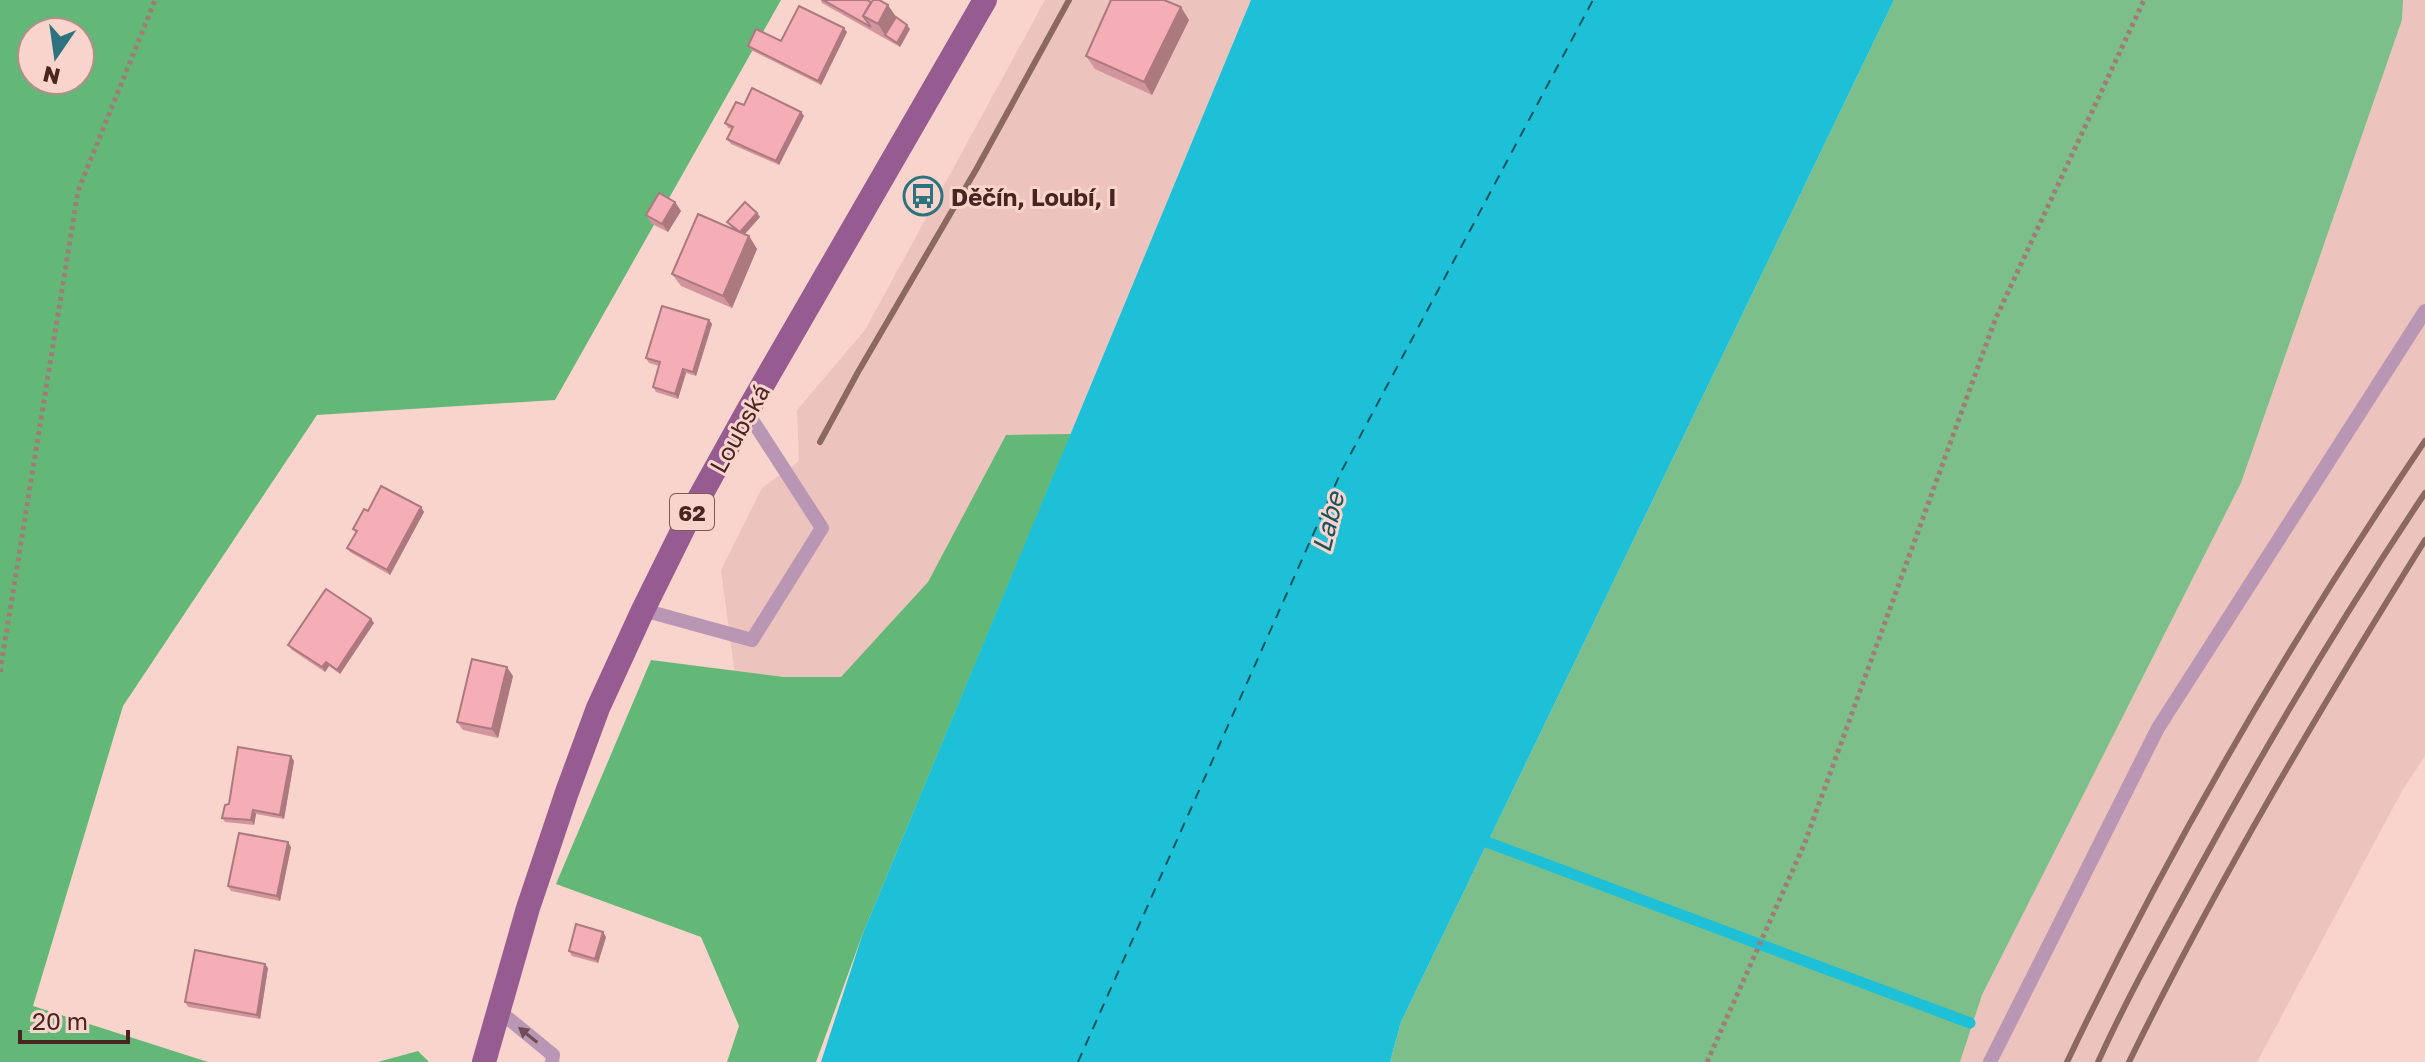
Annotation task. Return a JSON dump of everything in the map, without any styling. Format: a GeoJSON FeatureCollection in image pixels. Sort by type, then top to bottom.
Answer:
{"type":"FeatureCollection","features":[{"type":"Feature","properties":{"kind":"main road","name":"Loubská"},"geometry":{"type":"LineString","coordinates":[[484,1062],[528,908],[567,792],[598,708],[643,610],[692,511],[747,412],[985,0]]}},
{"type":"Feature","properties":{"kind":"lane"},"geometry":{"type":"LineString","coordinates":[[1990,1062],[2158,728],[2425,311]]}},
{"type":"Feature","properties":{"kind":"lane"},"geometry":{"type":"LineString","coordinates":[[643,610],[752,640],[822,528],[747,412]]}},
{"type":"Feature","properties":{"kind":"lane"},"geometry":{"type":"LineString","coordinates":[[498,1010],[553,1055],[552,1062]]}},
{"type":"Feature","properties":{"kind":"path"},"geometry":{"type":"LineString","coordinates":[[0,672],[78,191],[155,0]]}},
{"type":"Feature","properties":{"kind":"path"},"geometry":{"type":"LineString","coordinates":[[1707,1062],[1804,845],[1995,320],[2144,0]]}},
{"type":"Feature","properties":{"kind":"shaded area"},"geometry":{"type":"Polygon","coordinates":[[[1045,0],[1251,0],[944,738],[735,675],[721,570],[762,488],[799,461],[797,410],[865,330],[1045,0]]]}},
{"type":"Feature","properties":{"kind":"shaded area"},"geometry":{"type":"Polygon","coordinates":[[[2403,0],[2425,0],[2425,756],[2402,791],[2257,1062],[1960,1062],[1982,995],[2241,483],[2402,20],[2403,0]]]}},
{"type":"Feature","properties":{"kind":"green space"},"geometry":{"type":"Polygon","coordinates":[[[0,0],[781,0],[555,400],[317,415],[123,706],[33,1006],[208,1062],[0,1062],[0,0]]]}},
{"type":"Feature","properties":{"kind":"green space"},"geometry":{"type":"Polygon","coordinates":[[[1894,0],[2403,0],[2402,20],[2241,483],[1982,995],[1960,1062],[1390,1062],[1401,1022],[1894,0]]]}},
{"type":"Feature","properties":{"kind":"green space"},"geometry":{"type":"Polygon","coordinates":[[[1071,434],[863,933],[816,1062],[727,1062],[739,1026],[701,937],[556,884],[651,660],[783,677],[841,677],[928,582],[1006,435],[1071,434]]]}},
{"type":"Feature","properties":{"kind":"green space"},"geometry":{"type":"Polygon","coordinates":[[[418,1051],[429,1062],[378,1062],[418,1051]]]}},
{"type":"Feature","properties":{"kind":"water","name":"Labe"},"geometry":{"type":"Polygon","coordinates":[[[1251,0],[1894,0],[1401,1022],[1390,1062],[821,1062],[863,933],[1251,0]]]}},
{"type":"Feature","properties":{"kind":"building"},"geometry":{"type":"Polygon","coordinates":[[[823,0],[871,2],[863,16],[871,27],[823,0]]]}},
{"type":"Feature","properties":{"kind":"building"},"geometry":{"type":"Polygon","coordinates":[[[873,0],[888,5],[878,24],[863,16],[873,0]]]}},
{"type":"Feature","properties":{"kind":"building"},"geometry":{"type":"Polygon","coordinates":[[[1111,0],[1164,0],[1181,7],[1144,82],[1086,56],[1111,0]]]}},
{"type":"Feature","properties":{"kind":"building"},"geometry":{"type":"Polygon","coordinates":[[[799,6],[844,28],[818,81],[748,46],[756,29],[781,41],[799,6]]]}},
{"type":"Feature","properties":{"kind":"building"},"geometry":{"type":"Polygon","coordinates":[[[896,17],[907,25],[897,43],[885,35],[896,17]]]}},
{"type":"Feature","properties":{"kind":"building"},"geometry":{"type":"Polygon","coordinates":[[[752,88],[801,112],[776,161],[727,139],[733,127],[725,123],[736,102],[744,105],[752,88]]]}},
{"type":"Feature","properties":{"kind":"building"},"geometry":{"type":"Polygon","coordinates":[[[659,193],[675,202],[662,224],[646,215],[659,193]]]}},
{"type":"Feature","properties":{"kind":"building"},"geometry":{"type":"Polygon","coordinates":[[[745,202],[757,213],[740,232],[727,222],[745,202]]]}},
{"type":"Feature","properties":{"kind":"building"},"geometry":{"type":"Polygon","coordinates":[[[698,214],[749,236],[723,296],[672,274],[698,214]]]}},
{"type":"Feature","properties":{"kind":"building"},"geometry":{"type":"Polygon","coordinates":[[[662,306],[709,320],[693,372],[683,369],[675,394],[653,387],[660,362],[646,358],[662,306]]]}},
{"type":"Feature","properties":{"kind":"building"},"geometry":{"type":"Polygon","coordinates":[[[381,486],[421,507],[387,570],[347,548],[357,531],[353,529],[364,509],[368,511],[381,486]]]}},
{"type":"Feature","properties":{"kind":"building"},"geometry":{"type":"Polygon","coordinates":[[[326,589],[371,619],[337,670],[326,662],[322,667],[288,645],[326,589]]]}},
{"type":"Feature","properties":{"kind":"building"},"geometry":{"type":"Polygon","coordinates":[[[472,659],[507,667],[492,729],[457,722],[472,659]]]}},
{"type":"Feature","properties":{"kind":"building"},"geometry":{"type":"Polygon","coordinates":[[[238,747],[291,756],[280,815],[253,810],[251,820],[222,818],[225,805],[229,804],[238,747]]]}},
{"type":"Feature","properties":{"kind":"building"},"geometry":{"type":"Polygon","coordinates":[[[239,833],[288,842],[277,896],[228,886],[239,833]]]}},
{"type":"Feature","properties":{"kind":"building"},"geometry":{"type":"Polygon","coordinates":[[[576,924],[603,932],[595,959],[569,951],[576,924]]]}},
{"type":"Feature","properties":{"kind":"building"},"geometry":{"type":"Polygon","coordinates":[[[195,950],[265,964],[257,1015],[185,1002],[195,950]]]}},
{"type":"Feature","properties":{"kind":"waterway"},"geometry":{"type":"LineString","coordinates":[[1476,838],[1970,1023]]}},
{"type":"Feature","properties":{"kind":"ferry route"},"geometry":{"type":"LineString","coordinates":[[1078,1062],[1341,472],[1593,0]]}},
{"type":"Feature","properties":{"kind":"railway"},"geometry":{"type":"LineString","coordinates":[[820,442],[1069,0]]}},
{"type":"Feature","properties":{"kind":"railway"},"geometry":{"type":"LineString","coordinates":[[2067,1062],[2106,981],[2234,745],[2327,591],[2425,441]]}},
{"type":"Feature","properties":{"kind":"railway"},"geometry":{"type":"LineString","coordinates":[[2098,1062],[2147,964],[2252,772],[2336,631],[2425,493]]}},
{"type":"Feature","properties":{"kind":"railway"},"geometry":{"type":"LineString","coordinates":[[2129,1062],[2197,928],[2270,797],[2425,540]]}},
{"type":"Feature","properties":{"kind":"place","name":"Děčín, Loubí, I"},"geometry":{"type":"Point","coordinates":[923,196]}}]}
